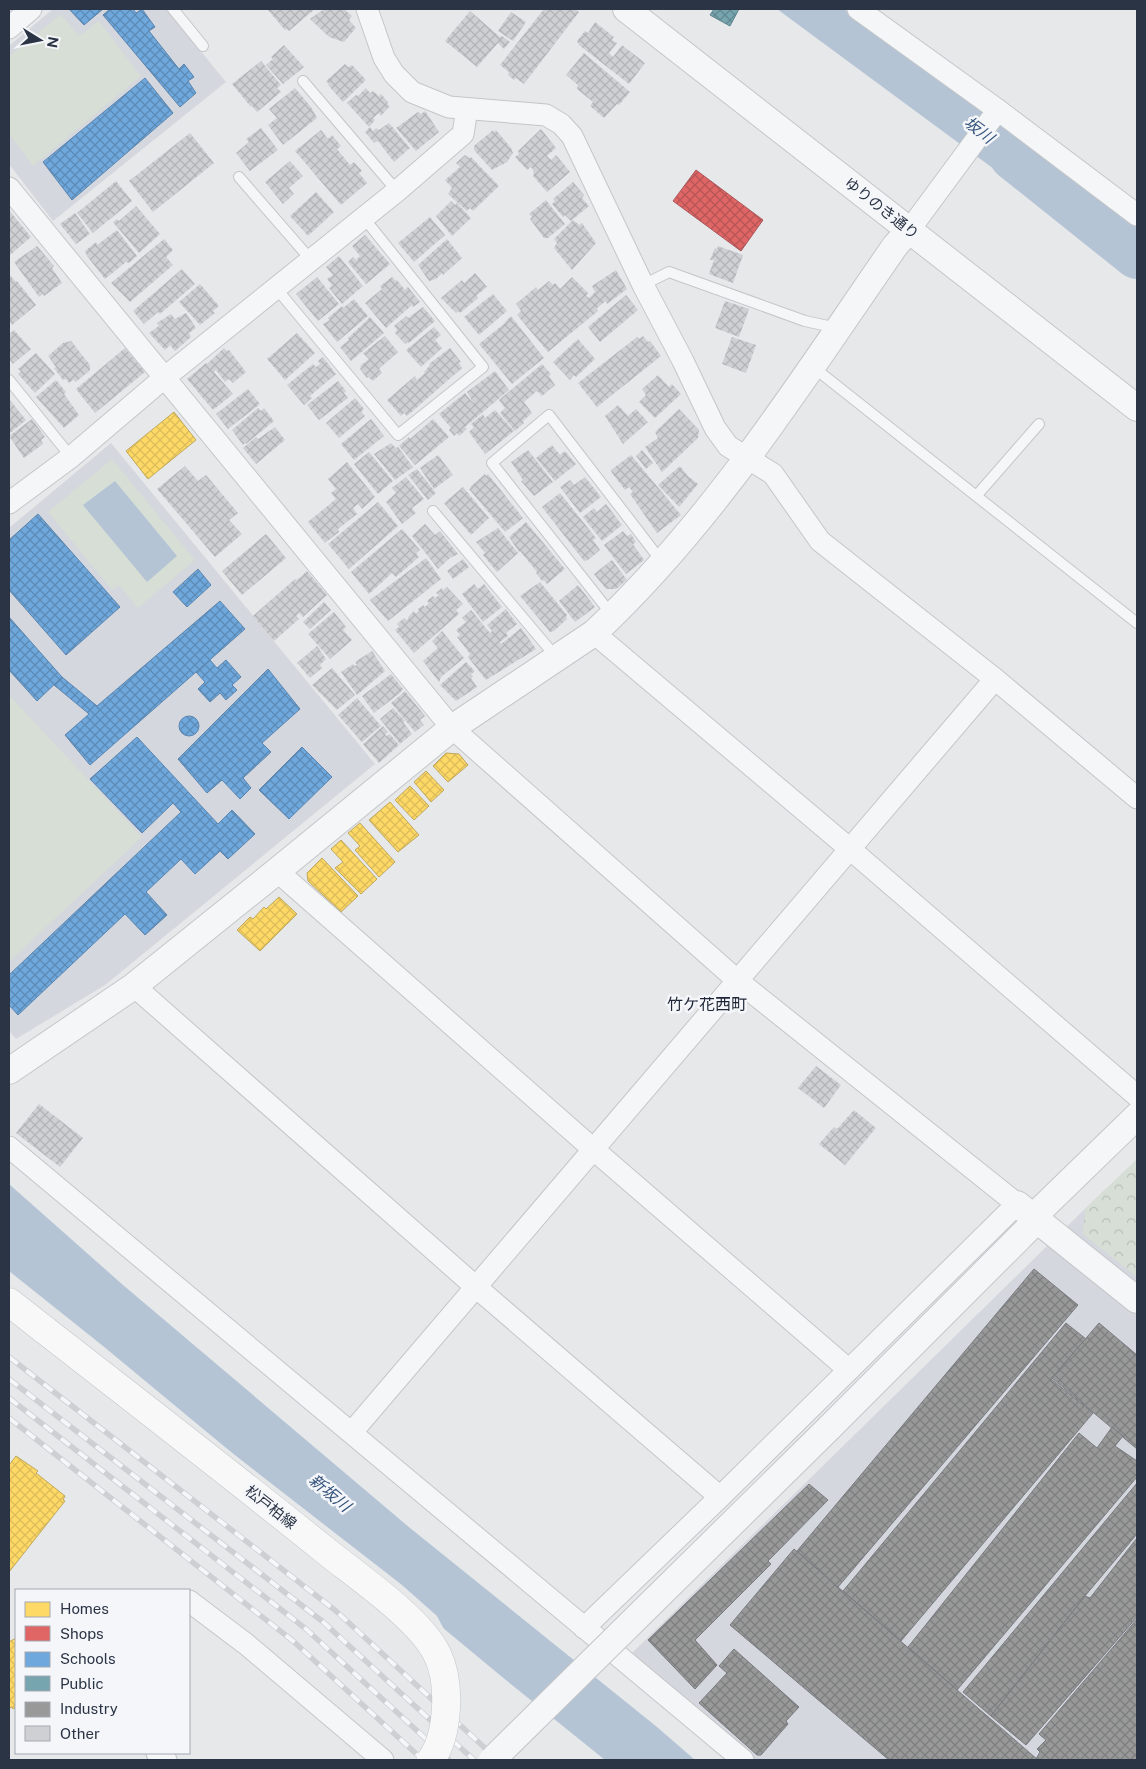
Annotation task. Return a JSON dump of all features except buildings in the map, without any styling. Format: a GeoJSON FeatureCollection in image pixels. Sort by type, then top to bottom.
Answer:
{"type":"FeatureCollection","features":[{"type":"Feature","properties":{"kind":"main road","name":"松戸柏線"},"geometry":{"type":"LineString","coordinates":[[9,1302],[361,1579],[424,1634],[437,1655],[444,1678],[446,1703],[445,1722],[435,1755],[431,1760]]}},
{"type":"Feature","properties":{"kind":"street"},"geometry":{"type":"LineString","coordinates":[[9,28],[31,9]]}},
{"type":"Feature","properties":{"kind":"street"},"geometry":{"type":"LineString","coordinates":[[367,9],[384,58],[394,74],[412,92],[449,107],[546,115],[561,124],[572,136],[643,285],[683,361],[715,428],[728,446],[773,474],[820,541],[995,679],[1137,798]]}},
{"type":"Feature","properties":{"kind":"street","name":"ゆりのき通り"},"geometry":{"type":"LineString","coordinates":[[626,9],[1137,408]]}},
{"type":"Feature","properties":{"kind":"street"},"geometry":{"type":"LineString","coordinates":[[858,9],[996,114],[1137,215]]}},
{"type":"Feature","properties":{"kind":"street"},"geometry":{"type":"LineString","coordinates":[[10,500],[71,457],[164,378],[397,191],[463,134],[467,109]]}},
{"type":"Feature","properties":{"kind":"street"},"geometry":{"type":"LineString","coordinates":[[9,1071],[134,986],[452,728],[603,625],[663,563],[747,458],[895,246],[910,229],[996,114]]}},
{"type":"Feature","properties":{"kind":"street"},"geometry":{"type":"LineString","coordinates":[[9,188],[452,728],[738,981],[1137,1300]]}},
{"type":"Feature","properties":{"kind":"street"},"geometry":{"type":"LineString","coordinates":[[603,625],[850,849],[1137,1096]]}},
{"type":"Feature","properties":{"kind":"street"},"geometry":{"type":"LineString","coordinates":[[352,1432],[995,679]]}},
{"type":"Feature","properties":{"kind":"street"},"geometry":{"type":"LineString","coordinates":[[277,871],[593,1150],[849,1370]]}},
{"type":"Feature","properties":{"kind":"street"},"geometry":{"type":"LineString","coordinates":[[134,986],[476,1287],[720,1498]]}},
{"type":"Feature","properties":{"kind":"street"},"geometry":{"type":"LineString","coordinates":[[584,1628],[720,1498],[849,1370],[1029,1214],[1137,1116]]}},
{"type":"Feature","properties":{"kind":"street"},"geometry":{"type":"LineString","coordinates":[[9,1147],[743,1760]]}},
{"type":"Feature","properties":{"kind":"street"},"geometry":{"type":"LineString","coordinates":[[492,1760],[829,1428],[1029,1214]]}},
{"type":"Feature","properties":{"kind":"street"},"geometry":{"type":"LineString","coordinates":[[190,1602],[246,1644],[383,1760]]}},
{"type":"Feature","properties":{"kind":"lane"},"geometry":{"type":"LineString","coordinates":[[174,9],[203,46]]}},
{"type":"Feature","properties":{"kind":"lane"},"geometry":{"type":"LineString","coordinates":[[303,81],[397,191]]}},
{"type":"Feature","properties":{"kind":"lane"},"geometry":{"type":"LineString","coordinates":[[239,177],[311,260]]}},
{"type":"Feature","properties":{"kind":"lane"},"geometry":{"type":"LineString","coordinates":[[276,288],[398,435],[483,367],[364,218]]}},
{"type":"Feature","properties":{"kind":"lane"},"geometry":{"type":"LineString","coordinates":[[643,285],[669,272],[805,321],[838,328]]}},
{"type":"Feature","properties":{"kind":"lane"},"geometry":{"type":"LineString","coordinates":[[812,366],[978,495],[1137,623]]}},
{"type":"Feature","properties":{"kind":"lane"},"geometry":{"type":"LineString","coordinates":[[9,380],[71,457]]}},
{"type":"Feature","properties":{"kind":"lane"},"geometry":{"type":"LineString","coordinates":[[603,625],[492,463],[549,415],[663,563]]}},
{"type":"Feature","properties":{"kind":"lane"},"geometry":{"type":"LineString","coordinates":[[978,495],[1040,424]]}},
{"type":"Feature","properties":{"kind":"lane"},"geometry":{"type":"LineString","coordinates":[[433,511],[557,658]]}},
{"type":"Feature","properties":{"kind":"shaded area"},"geometry":{"type":"Polygon","coordinates":[[[53,9],[166,9],[226,82],[53,221],[9,164],[9,46],[53,9]]]}},
{"type":"Feature","properties":{"kind":"shaded area"},"geometry":{"type":"Polygon","coordinates":[[[111,443],[375,764],[105,985],[16,1039],[9,1031],[9,528],[111,443]]]}},
{"type":"Feature","properties":{"kind":"shaded area"},"geometry":{"type":"Polygon","coordinates":[[[1137,1160],[1137,1760],[754,1760],[630,1655],[1137,1160]]]}},
{"type":"Feature","properties":{"kind":"green space"},"geometry":{"type":"Polygon","coordinates":[[[61,14],[79,36],[99,21],[141,76],[33,166],[9,134],[9,56],[61,14]]]}},
{"type":"Feature","properties":{"kind":"green space"},"geometry":{"type":"Polygon","coordinates":[[[112,459],[195,560],[138,608],[119,585],[112,590],[48,512],[112,459]]]}},
{"type":"Feature","properties":{"kind":"green space"},"geometry":{"type":"Polygon","coordinates":[[[9,695],[142,837],[9,962],[9,695]]]}},
{"type":"Feature","properties":{"kind":"green space"},"geometry":{"type":"Polygon","coordinates":[[[1137,1159],[1137,1277],[1083,1234],[1085,1209],[1137,1159]]]}},
{"type":"Feature","properties":{"kind":"water"},"geometry":{"type":"Polygon","coordinates":[[[777,9],[844,9],[1077,178],[1051,211],[777,9]]]}},
{"type":"Feature","properties":{"kind":"water"},"geometry":{"type":"Polygon","coordinates":[[[115,481],[177,556],[147,582],[83,505],[115,481]]]}},
{"type":"Feature","properties":{"kind":"water","name":"新坂川"},"geometry":{"type":"Polygon","coordinates":[[[9,1184],[123,1285],[410,1528],[657,1727],[695,1760],[605,1760],[103,1346],[9,1271],[9,1184]]]}},
{"type":"Feature","properties":{"kind":"pier"},"geometry":{"type":"Polygon","coordinates":[[[187,1418],[402,1585],[437,1616],[447,1635],[187,1418]]]}},
{"type":"Feature","properties":{"kind":"waterway","name":"坂川"},"geometry":{"type":"LineString","coordinates":[[1013,156],[1137,255]]}},
{"type":"Feature","properties":{"kind":"railway"},"geometry":{"type":"LineString","coordinates":[[9,1357],[336,1611],[498,1760]]}},
{"type":"Feature","properties":{"kind":"railway"},"geometry":{"type":"LineString","coordinates":[[9,1379],[322,1621],[474,1760]]}},
{"type":"Feature","properties":{"kind":"railway"},"geometry":{"type":"LineString","coordinates":[[9,1398],[306,1629],[449,1760]]}},
{"type":"Feature","properties":{"kind":"railway"},"geometry":{"type":"LineString","coordinates":[[9,1418],[293,1641],[423,1760]]}},
{"type":"Feature","properties":{"kind":"district","name":"竹ケ花西町"},"geometry":{"type":"Point","coordinates":[707,1004]}}]}
